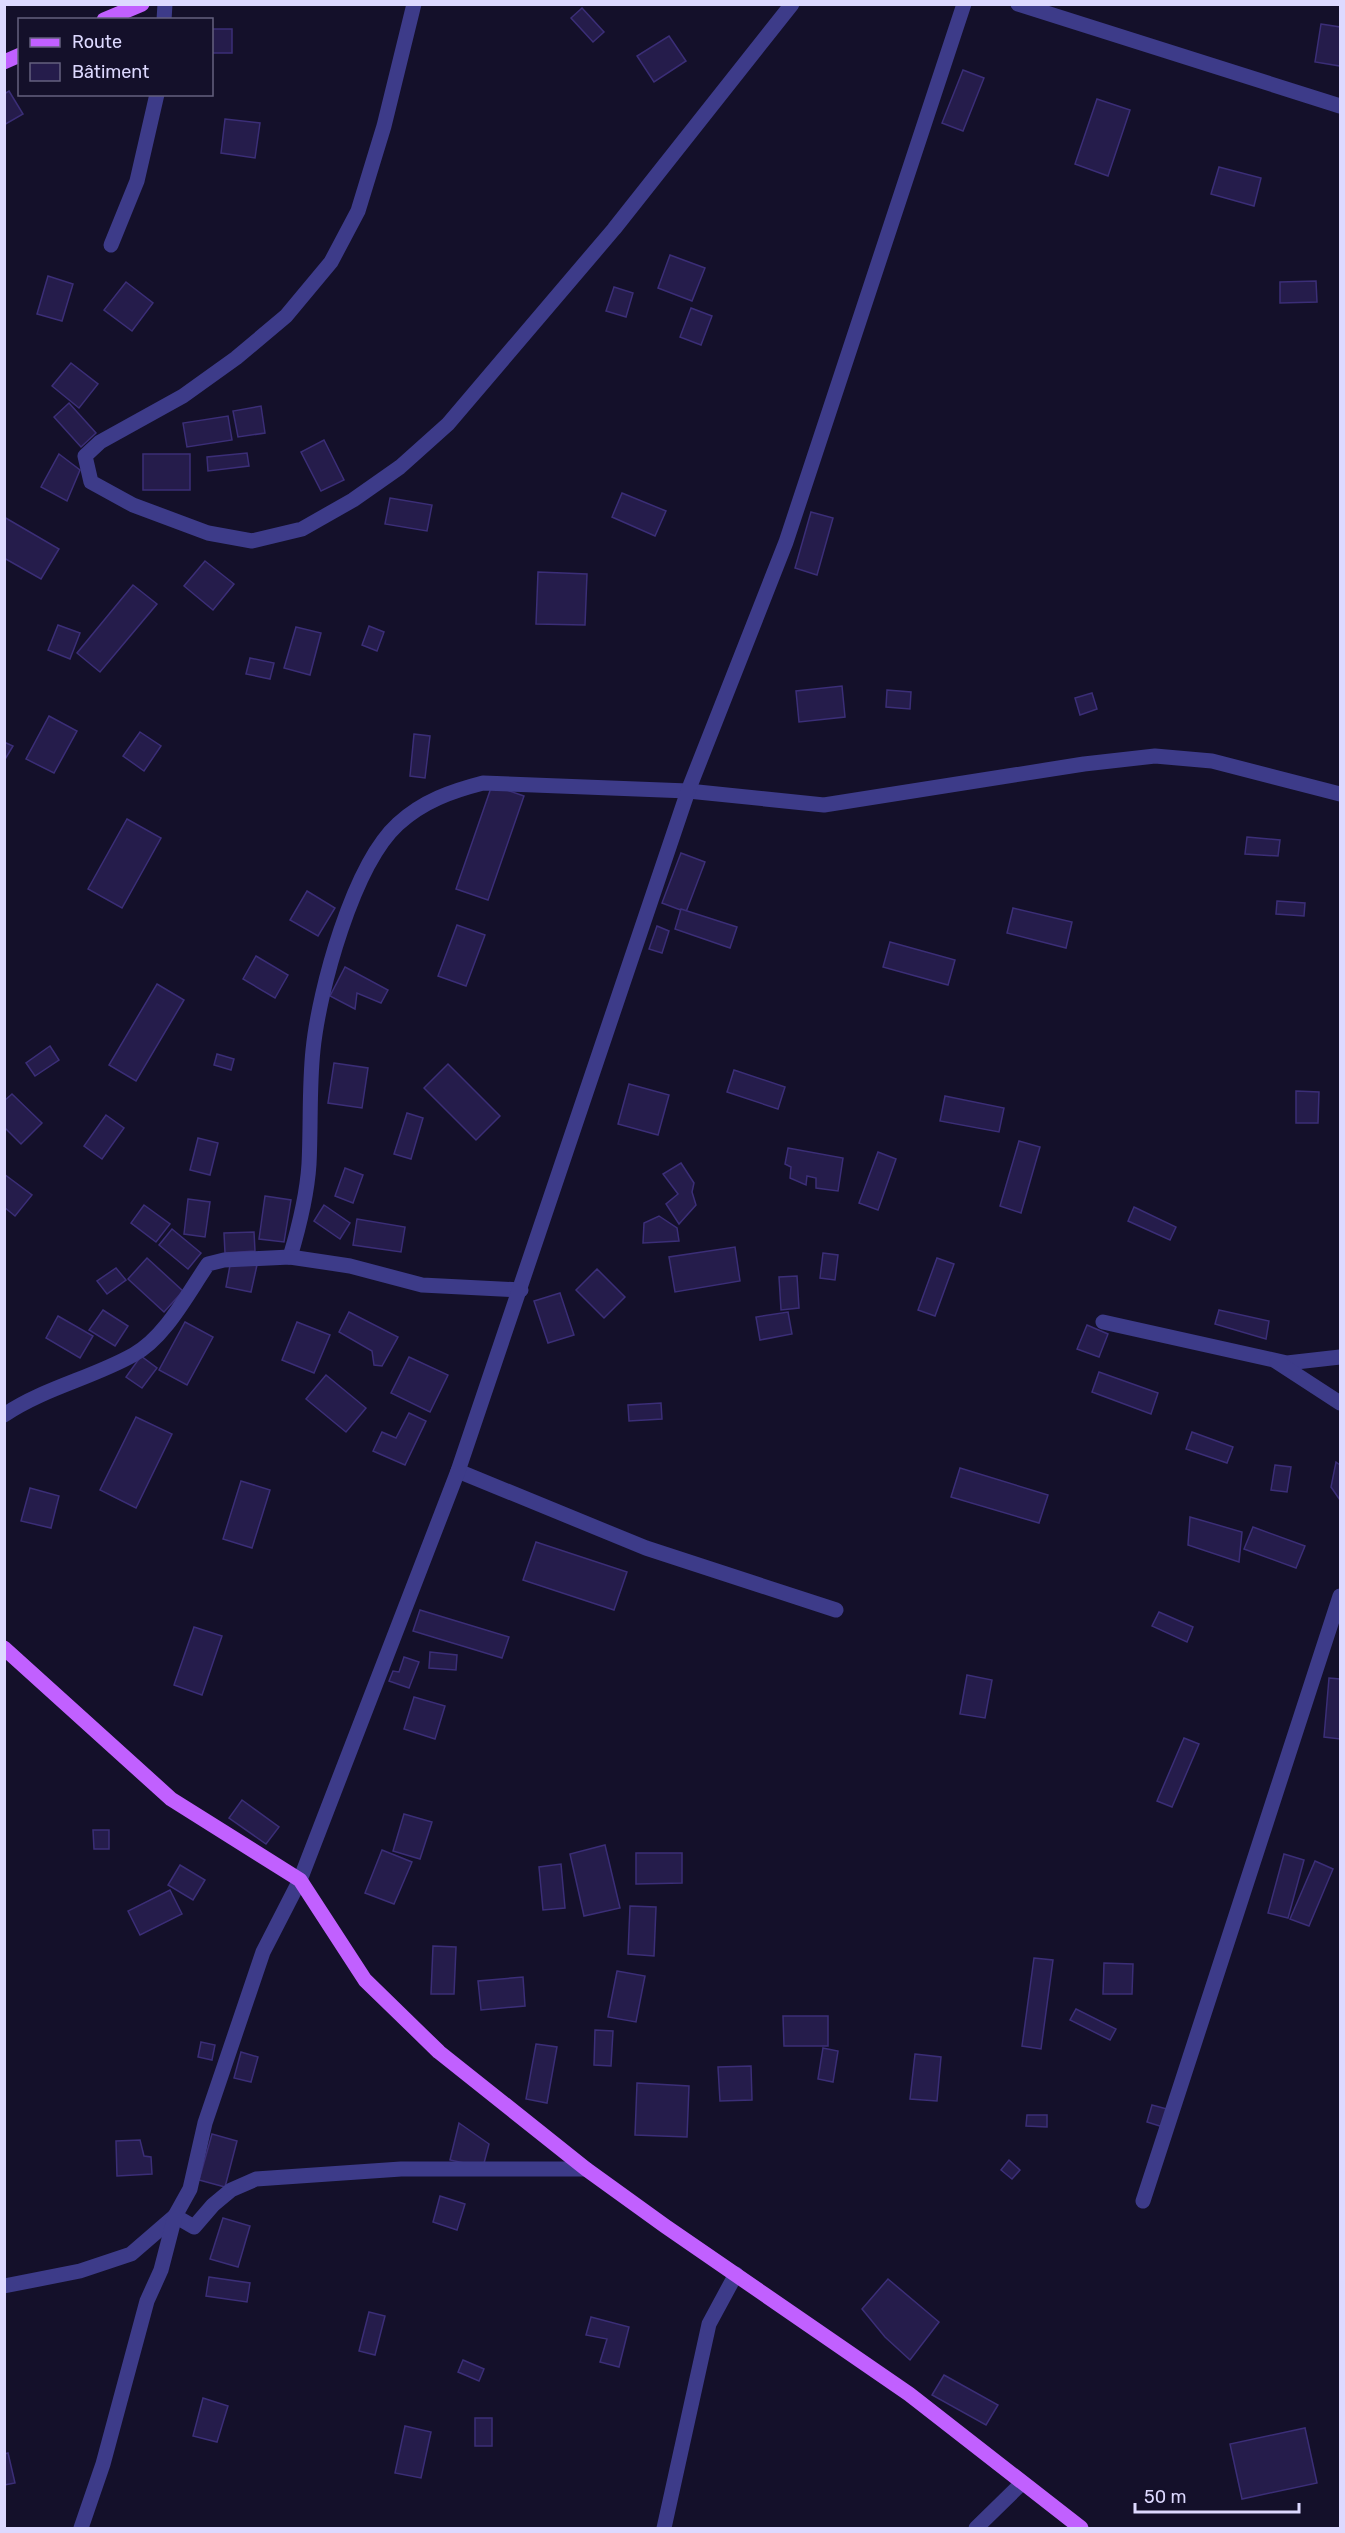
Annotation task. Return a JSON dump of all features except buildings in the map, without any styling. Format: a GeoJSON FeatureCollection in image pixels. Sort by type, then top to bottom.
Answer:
{"type":"FeatureCollection","features":[{"type":"Feature","properties":{"kind":"main road"},"geometry":{"type":"LineString","coordinates":[[109,18],[142,4]]}},
{"type":"Feature","properties":{"kind":"main road"},"geometry":{"type":"LineString","coordinates":[[4,62],[18,56]]}},
{"type":"Feature","properties":{"kind":"main road"},"geometry":{"type":"LineString","coordinates":[[4,1648],[171,1799],[300,1880],[365,1980],[439,2052],[586,2169],[909,2394],[1081,2529]]}},
{"type":"Feature","properties":{"kind":"street"},"geometry":{"type":"LineString","coordinates":[[414,4],[384,126],[358,211],[331,262],[286,316],[236,358],[183,396],[100,442],[85,456],[91,482],[132,505],[197,529],[252,541],[303,528],[362,493],[400,467],[448,424],[614,229],[792,4]]}},
{"type":"Feature","properties":{"kind":"street"},"geometry":{"type":"LineString","coordinates":[[81,2529],[103,2464],[147,2301],[161,2270],[175,2216],[190,2188],[205,2123],[263,1952],[300,1880],[458,1471],[688,791],[786,542],[964,4]]}},
{"type":"Feature","properties":{"kind":"street"},"geometry":{"type":"LineString","coordinates":[[1018,4],[1341,106]]}},
{"type":"Feature","properties":{"kind":"street"},"geometry":{"type":"LineString","coordinates":[[111,245],[137,181],[158,96]]}},
{"type":"Feature","properties":{"kind":"street"},"geometry":{"type":"LineString","coordinates":[[290,1257],[305,1199],[309,1166],[312,1053],[318,1013],[342,924],[376,849],[397,825],[421,806],[453,791],[483,783],[688,791],[824,805],[1084,764],[1155,756],[1212,762],[1341,794]]}},
{"type":"Feature","properties":{"kind":"street"},"geometry":{"type":"LineString","coordinates":[[4,1415],[60,1386],[134,1355],[158,1336],[208,1264],[224,1260],[290,1257],[350,1266],[422,1286],[521,1290]]}},
{"type":"Feature","properties":{"kind":"street"},"geometry":{"type":"LineString","coordinates":[[1103,1322],[1287,1363],[1341,1357]]}},
{"type":"Feature","properties":{"kind":"street"},"geometry":{"type":"LineString","coordinates":[[1274,1360],[1341,1403]]}},
{"type":"Feature","properties":{"kind":"street"},"geometry":{"type":"LineString","coordinates":[[458,1471],[646,1548],[836,1610]]}},
{"type":"Feature","properties":{"kind":"street"},"geometry":{"type":"LineString","coordinates":[[1143,2201],[1341,1596]]}},
{"type":"Feature","properties":{"kind":"street"},"geometry":{"type":"LineString","coordinates":[[175,2216],[194,2228],[213,2205],[231,2190],[256,2179],[401,2169],[586,2169]]}},
{"type":"Feature","properties":{"kind":"street"},"geometry":{"type":"LineString","coordinates":[[4,2286],[80,2271],[131,2254],[175,2216]]}},
{"type":"Feature","properties":{"kind":"street"},"geometry":{"type":"LineString","coordinates":[[664,2529],[709,2324],[736,2274]]}},
{"type":"Feature","properties":{"kind":"street"},"geometry":{"type":"LineString","coordinates":[[976,2529],[1022,2483]]}}]}
